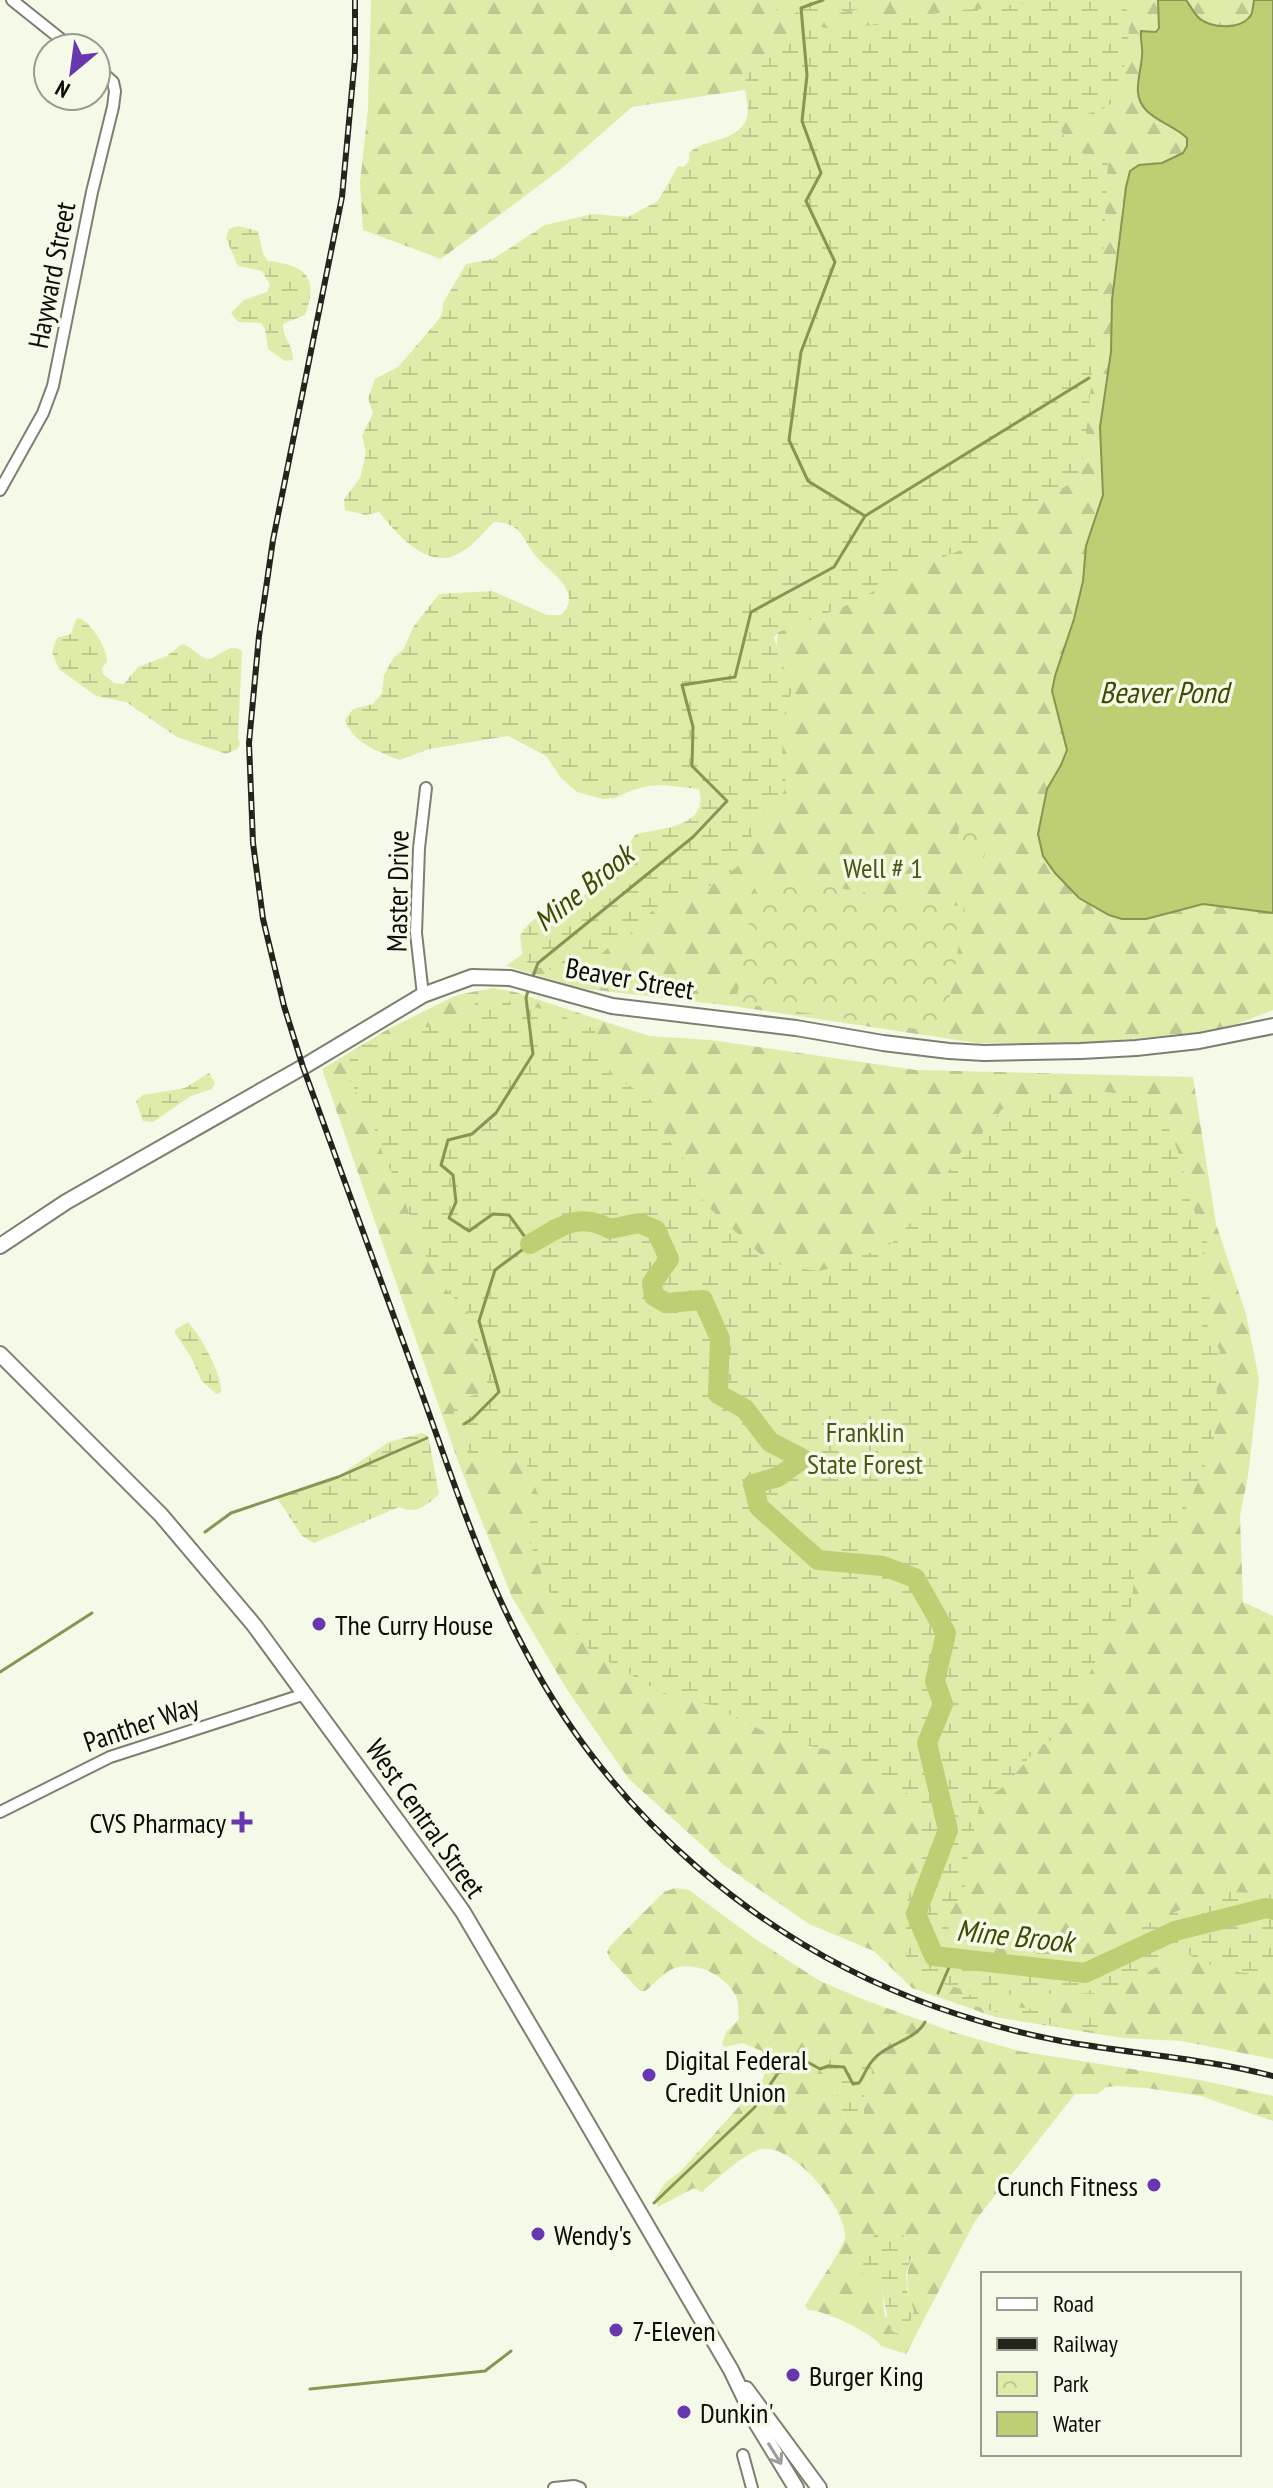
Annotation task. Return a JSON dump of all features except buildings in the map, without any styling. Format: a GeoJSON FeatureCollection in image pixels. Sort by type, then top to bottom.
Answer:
{"type":"FeatureCollection","features":[{"type":"Feature","properties":{"kind":"main road","name":"Beaver Street"},"geometry":{"type":"LineString","coordinates":[[0,1246],[66,1202],[423,995],[459,980],[479,976],[502,977],[612,1006],[796,1028],[925,1049],[984,1053],[1136,1048],[1217,1038],[1273,1026]]}},
{"type":"Feature","properties":{"kind":"main road","name":"West Central Street"},"geometry":{"type":"LineString","coordinates":[[0,1354],[161,1515],[254,1625],[463,1912],[731,2370],[757,2424],[796,2488]]}},
{"type":"Feature","properties":{"kind":"main road","name":"West Central Street"},"geometry":{"type":"LineString","coordinates":[[731,2370],[819,2488]]}},
{"type":"Feature","properties":{"kind":"street"},"geometry":{"type":"LineString","coordinates":[[12,0],[52,32]]}},
{"type":"Feature","properties":{"kind":"street","name":"Hayward Street"},"geometry":{"type":"LineString","coordinates":[[112,81],[115,99],[112,111]]}},
{"type":"Feature","properties":{"kind":"street","name":"Hayward Street"},"geometry":{"type":"LineString","coordinates":[[0,490],[43,413],[55,377],[92,192],[112,112]]}},
{"type":"Feature","properties":{"kind":"street","name":"Master Drive"},"geometry":{"type":"LineString","coordinates":[[423,995],[416,933],[419,848],[426,788]]}},
{"type":"Feature","properties":{"kind":"street","name":"Panther Way"},"geometry":{"type":"LineString","coordinates":[[0,1812],[115,1754],[305,1694]]}},
{"type":"Feature","properties":{"kind":"street"},"geometry":{"type":"LineString","coordinates":[[743,2455],[752,2488]]}},
{"type":"Feature","properties":{"kind":"street"},"geometry":{"type":"LineString","coordinates":[[554,2488],[580,2488]]}},
{"type":"Feature","properties":{"kind":"green space","name":"Well # 1"},"geometry":{"type":"Polygon","coordinates":[[[371,0],[1158,0],[1157,32],[1146,30],[1140,36],[1142,60],[1137,90],[1159,120],[1187,138],[1187,145],[1178,156],[1151,164],[1122,205],[1112,300],[1111,352],[1100,427],[1103,495],[1086,546],[1083,581],[1052,691],[1067,750],[1047,789],[1038,834],[1043,856],[1079,898],[1146,919],[1203,904],[1273,913],[1273,1010],[1221,1030],[1080,1044],[977,1043],[732,1006],[579,988],[506,966],[582,912],[713,834],[775,657],[784,583],[925,214],[744,90],[632,107],[561,169],[441,259],[363,230],[360,183],[368,109],[371,0]]]}},
{"type":"Feature","properties":{"kind":"green space"},"geometry":{"type":"Polygon","coordinates":[[[770,0],[917,0],[831,14],[818,21],[818,26],[836,31],[956,10],[1049,0],[1112,0],[1128,11],[1126,57],[1114,102],[1059,127],[1073,151],[1103,158],[1108,163],[1101,292],[1084,453],[1079,471],[1068,485],[1034,504],[996,536],[916,568],[850,604],[779,632],[774,637],[780,660],[793,688],[780,727],[786,785],[782,796],[756,821],[747,852],[737,867],[710,886],[654,909],[620,944],[608,948],[596,959],[580,966],[547,970],[532,966],[523,959],[520,935],[529,923],[599,885],[610,874],[636,834],[681,824],[690,818],[700,802],[699,789],[648,786],[603,799],[577,792],[561,778],[546,756],[508,736],[429,749],[400,760],[360,741],[345,720],[353,709],[373,704],[382,693],[384,675],[394,657],[403,650],[414,626],[439,594],[492,591],[547,615],[561,615],[569,598],[562,583],[535,555],[520,532],[510,525],[494,522],[456,555],[434,557],[412,546],[379,512],[365,515],[345,510],[344,499],[360,478],[366,453],[362,436],[373,413],[368,398],[375,379],[398,367],[435,324],[442,314],[443,303],[466,264],[493,259],[545,225],[593,214],[628,217],[658,201],[678,166],[683,167],[689,161],[689,153],[695,148],[739,130],[748,115],[747,76],[768,58],[782,37],[793,41],[803,30],[801,14],[780,11],[770,0]]]}},
{"type":"Feature","properties":{"kind":"green space"},"geometry":{"type":"Polygon","coordinates":[[[1186,0],[1254,0],[1248,19],[1234,25],[1218,26],[1203,21],[1186,0]]]}},
{"type":"Feature","properties":{"kind":"green space"},"geometry":{"type":"Polygon","coordinates":[[[238,226],[258,231],[263,254],[268,261],[300,270],[309,282],[309,302],[305,315],[283,324],[293,360],[285,361],[268,349],[261,323],[238,322],[231,313],[244,300],[267,292],[270,285],[262,271],[238,266],[226,238],[229,229],[238,226]]]}},
{"type":"Feature","properties":{"kind":"green space"},"geometry":{"type":"Polygon","coordinates":[[[80,618],[90,626],[102,644],[107,662],[102,668],[103,674],[114,683],[124,684],[138,667],[167,656],[182,644],[210,659],[234,648],[242,651],[240,744],[237,749],[226,754],[177,737],[126,702],[96,696],[59,669],[52,652],[57,638],[71,634],[76,619],[80,618]]]}},
{"type":"Feature","properties":{"kind":"green space"},"geometry":{"type":"Polygon","coordinates":[[[959,825],[986,827],[984,864],[957,862],[959,825]]]}},
{"type":"Feature","properties":{"kind":"green space"},"geometry":{"type":"Polygon","coordinates":[[[757,876],[965,907],[944,1033],[736,1003],[757,876]]]}},
{"type":"Feature","properties":{"kind":"green space","name":"Franklin State Forest"},"geometry":{"type":"Polygon","coordinates":[[[493,988],[515,992],[649,1036],[711,1040],[916,1070],[1193,1077],[1216,1224],[1246,1314],[1259,1379],[1248,1476],[1240,1516],[1243,1602],[1273,1616],[1273,2059],[1181,2041],[1122,2038],[995,2017],[912,1988],[874,1951],[809,1924],[724,1865],[629,1779],[566,1688],[512,1597],[459,1464],[322,1069],[390,1028],[457,995],[493,988]]]}},
{"type":"Feature","properties":{"kind":"green space","name":"Franklin State Forest"},"geometry":{"type":"Polygon","coordinates":[[[497,995],[510,1001],[512,1008],[531,1006],[595,1030],[602,1060],[615,1077],[648,1097],[658,1109],[665,1136],[682,1156],[705,1204],[759,1253],[785,1267],[820,1271],[833,1267],[845,1256],[876,1252],[892,1243],[927,1205],[961,1152],[976,1143],[984,1128],[993,1122],[1002,1109],[1023,1106],[1046,1093],[1065,1098],[1084,1090],[1126,1094],[1154,1108],[1169,1129],[1181,1159],[1187,1193],[1207,1242],[1197,1261],[1210,1297],[1205,1320],[1220,1351],[1216,1375],[1218,1418],[1210,1455],[1169,1542],[1159,1551],[1142,1557],[1135,1569],[1131,1608],[1115,1621],[1082,1689],[1080,1701],[1056,1737],[1035,1750],[1008,1783],[980,1804],[966,1864],[965,1887],[948,1917],[949,1932],[964,1944],[1003,1961],[1067,1970],[1127,1946],[1144,1925],[1223,1892],[1264,1893],[1273,1895],[1273,1971],[1251,1973],[1229,1970],[1207,1964],[1188,1954],[1176,1956],[1113,1992],[990,1995],[949,1986],[912,1971],[906,1962],[906,1906],[922,1848],[916,1800],[869,1766],[833,1751],[779,1739],[711,1705],[676,1698],[592,1652],[583,1643],[548,1590],[529,1540],[528,1528],[539,1498],[528,1468],[521,1458],[512,1454],[477,1458],[460,1441],[454,1407],[465,1398],[486,1391],[488,1371],[472,1335],[467,1310],[448,1292],[421,1248],[399,1184],[386,1163],[370,1117],[348,1077],[350,1059],[361,1046],[391,1045],[408,1030],[421,1026],[447,1031],[478,1001],[497,995]]]}},
{"type":"Feature","properties":{"kind":"green space"},"geometry":{"type":"Polygon","coordinates":[[[209,1073],[215,1083],[212,1089],[191,1096],[153,1122],[143,1121],[136,1101],[143,1095],[185,1088],[209,1073]]]}},
{"type":"Feature","properties":{"kind":"green space"},"geometry":{"type":"Polygon","coordinates":[[[188,1322],[215,1366],[221,1393],[216,1394],[201,1380],[175,1333],[188,1322]]]}},
{"type":"Feature","properties":{"kind":"green space"},"geometry":{"type":"Polygon","coordinates":[[[422,1433],[429,1440],[439,1494],[420,1508],[411,1510],[399,1507],[314,1543],[302,1536],[277,1498],[334,1479],[389,1442],[422,1433]]]}},
{"type":"Feature","properties":{"kind":"green space"},"geometry":{"type":"Polygon","coordinates":[[[675,1888],[689,1890],[818,1980],[862,1999],[956,2033],[1019,2051],[1200,2080],[1273,2096],[1273,2121],[1201,2096],[1146,2088],[1117,2086],[1107,2087],[1097,2094],[1075,2094],[975,2221],[906,2354],[881,2346],[859,2329],[808,2310],[805,2306],[845,2237],[837,2210],[828,2195],[803,2167],[789,2157],[775,2150],[755,2151],[702,2192],[694,2188],[658,2207],[655,2198],[666,2182],[679,2173],[762,2081],[765,2073],[762,2051],[742,2043],[725,2047],[722,2044],[726,2032],[739,2019],[735,1994],[724,1981],[709,1971],[683,1966],[671,1970],[645,1991],[640,1991],[610,1959],[607,1952],[610,1946],[664,1892],[675,1888]],[[821,2055],[812,2063],[832,2082],[848,2126],[863,2121],[865,2090],[872,2072],[821,2055]],[[913,2252],[882,2291],[885,2317],[914,2311],[907,2282],[913,2252]]]}},
{"type":"Feature","properties":{"kind":"green space"},"geometry":{"type":"Polygon","coordinates":[[[964,1993],[1016,2007],[1077,2014],[1102,2022],[1103,2027],[1099,2032],[1032,2022],[960,2002],[956,1996],[964,1993]]]}},
{"type":"Feature","properties":{"kind":"green space"},"geometry":{"type":"Polygon","coordinates":[[[821,2055],[868,2057],[872,2072],[865,2090],[863,2121],[858,2128],[848,2126],[832,2082],[812,2063],[821,2055]]]}},
{"type":"Feature","properties":{"kind":"green space"},"geometry":{"type":"Polygon","coordinates":[[[881,2224],[893,2225],[910,2243],[913,2252],[906,2274],[907,2290],[914,2311],[908,2328],[898,2335],[890,2329],[882,2291],[861,2272],[867,2247],[881,2224]]]}},
{"type":"Feature","properties":{"kind":"water","name":"Beaver Pond"},"geometry":{"type":"Polygon","coordinates":[[[1158,0],[1186,0],[1203,21],[1226,26],[1248,19],[1254,0],[1273,0],[1273,913],[1203,904],[1146,919],[1122,919],[1109,915],[1079,898],[1055,873],[1043,856],[1038,834],[1047,789],[1067,750],[1052,691],[1083,581],[1086,546],[1103,495],[1100,427],[1111,352],[1112,300],[1126,187],[1130,171],[1139,165],[1162,163],[1183,153],[1187,146],[1187,138],[1150,114],[1139,98],[1141,31],[1156,32],[1159,28],[1158,0]]]}},
{"type":"Feature","properties":{"kind":"waterway","name":"Mine Brook"},"geometry":{"type":"LineString","coordinates":[[532,979],[538,963],[693,837],[727,801],[692,766],[693,727],[682,685],[735,677],[751,612],[834,567],[865,516],[808,481],[789,440],[801,352],[835,262],[806,201],[821,173],[802,121],[807,75],[801,8],[823,0]]}},
{"type":"Feature","properties":{"kind":"waterway"},"geometry":{"type":"LineString","coordinates":[[865,516],[1089,378]]}},
{"type":"Feature","properties":{"kind":"waterway","name":"Mine Brook"},"geometry":{"type":"LineString","coordinates":[[464,1424],[499,1392],[479,1321],[495,1270],[530,1244],[509,1215],[493,1214],[469,1231],[449,1218],[456,1202],[453,1175],[441,1165],[448,1140],[472,1134],[496,1113],[533,1054],[526,998],[529,987]]}},
{"type":"Feature","properties":{"kind":"waterway","name":"Mine Brook"},"geometry":{"type":"LineString","coordinates":[[530,1244],[559,1227],[578,1222],[610,1229],[639,1223],[656,1230],[669,1259],[652,1283],[654,1296],[666,1303],[703,1300],[720,1339],[718,1394],[745,1409],[770,1442],[803,1459],[778,1477],[753,1484],[759,1507],[818,1560],[883,1566],[915,1578],[946,1633],[935,1681],[943,1704],[927,1743],[948,1830],[916,1914],[934,1956],[1085,1973],[1175,1931],[1266,1908],[1273,1910]]}},
{"type":"Feature","properties":{"kind":"waterway"},"geometry":{"type":"LineString","coordinates":[[205,1532],[231,1513],[338,1477],[427,1438]]}},
{"type":"Feature","properties":{"kind":"waterway"},"geometry":{"type":"LineString","coordinates":[[0,1672],[92,1613]]}},
{"type":"Feature","properties":{"kind":"waterway"},"geometry":{"type":"LineString","coordinates":[[938,1993],[953,1958]]}},
{"type":"Feature","properties":{"kind":"waterway"},"geometry":{"type":"LineString","coordinates":[[654,2203],[754,2108],[789,2057],[795,2055],[820,2069],[844,2067],[853,2084],[859,2083],[879,2054],[915,2034],[925,2022]]}},
{"type":"Feature","properties":{"kind":"waterway"},"geometry":{"type":"LineString","coordinates":[[310,2389],[485,2371],[511,2351]]}},
{"type":"Feature","properties":{"kind":"railway"},"geometry":{"type":"LineString","coordinates":[[355,0],[355,57],[342,197],[273,540],[259,636],[249,743],[253,843],[263,919],[284,1006],[303,1067],[496,1590],[527,1654],[562,1713],[602,1769],[648,1821],[698,1868],[753,1911],[811,1949],[872,1981],[936,2007],[998,2026],[1061,2041],[1273,2076]]}},
{"type":"Feature","properties":{"kind":"place","name":"The Curry House"},"geometry":{"type":"Point","coordinates":[319,1624]}},
{"type":"Feature","properties":{"kind":"place","name":"CVS Pharmacy"},"geometry":{"type":"Point","coordinates":[242,1822]}},
{"type":"Feature","properties":{"kind":"place","name":"Digital Federal Credit Union"},"geometry":{"type":"Point","coordinates":[649,2075]}},
{"type":"Feature","properties":{"kind":"place","name":"Crunch Fitness"},"geometry":{"type":"Point","coordinates":[1154,2185]}},
{"type":"Feature","properties":{"kind":"place","name":"Wendy's"},"geometry":{"type":"Point","coordinates":[538,2234]}},
{"type":"Feature","properties":{"kind":"place","name":"7-Eleven"},"geometry":{"type":"Point","coordinates":[616,2330]}},
{"type":"Feature","properties":{"kind":"place","name":"Burger King"},"geometry":{"type":"Point","coordinates":[793,2375]}},
{"type":"Feature","properties":{"kind":"place","name":"Dunkin'"},"geometry":{"type":"Point","coordinates":[684,2412]}}]}
